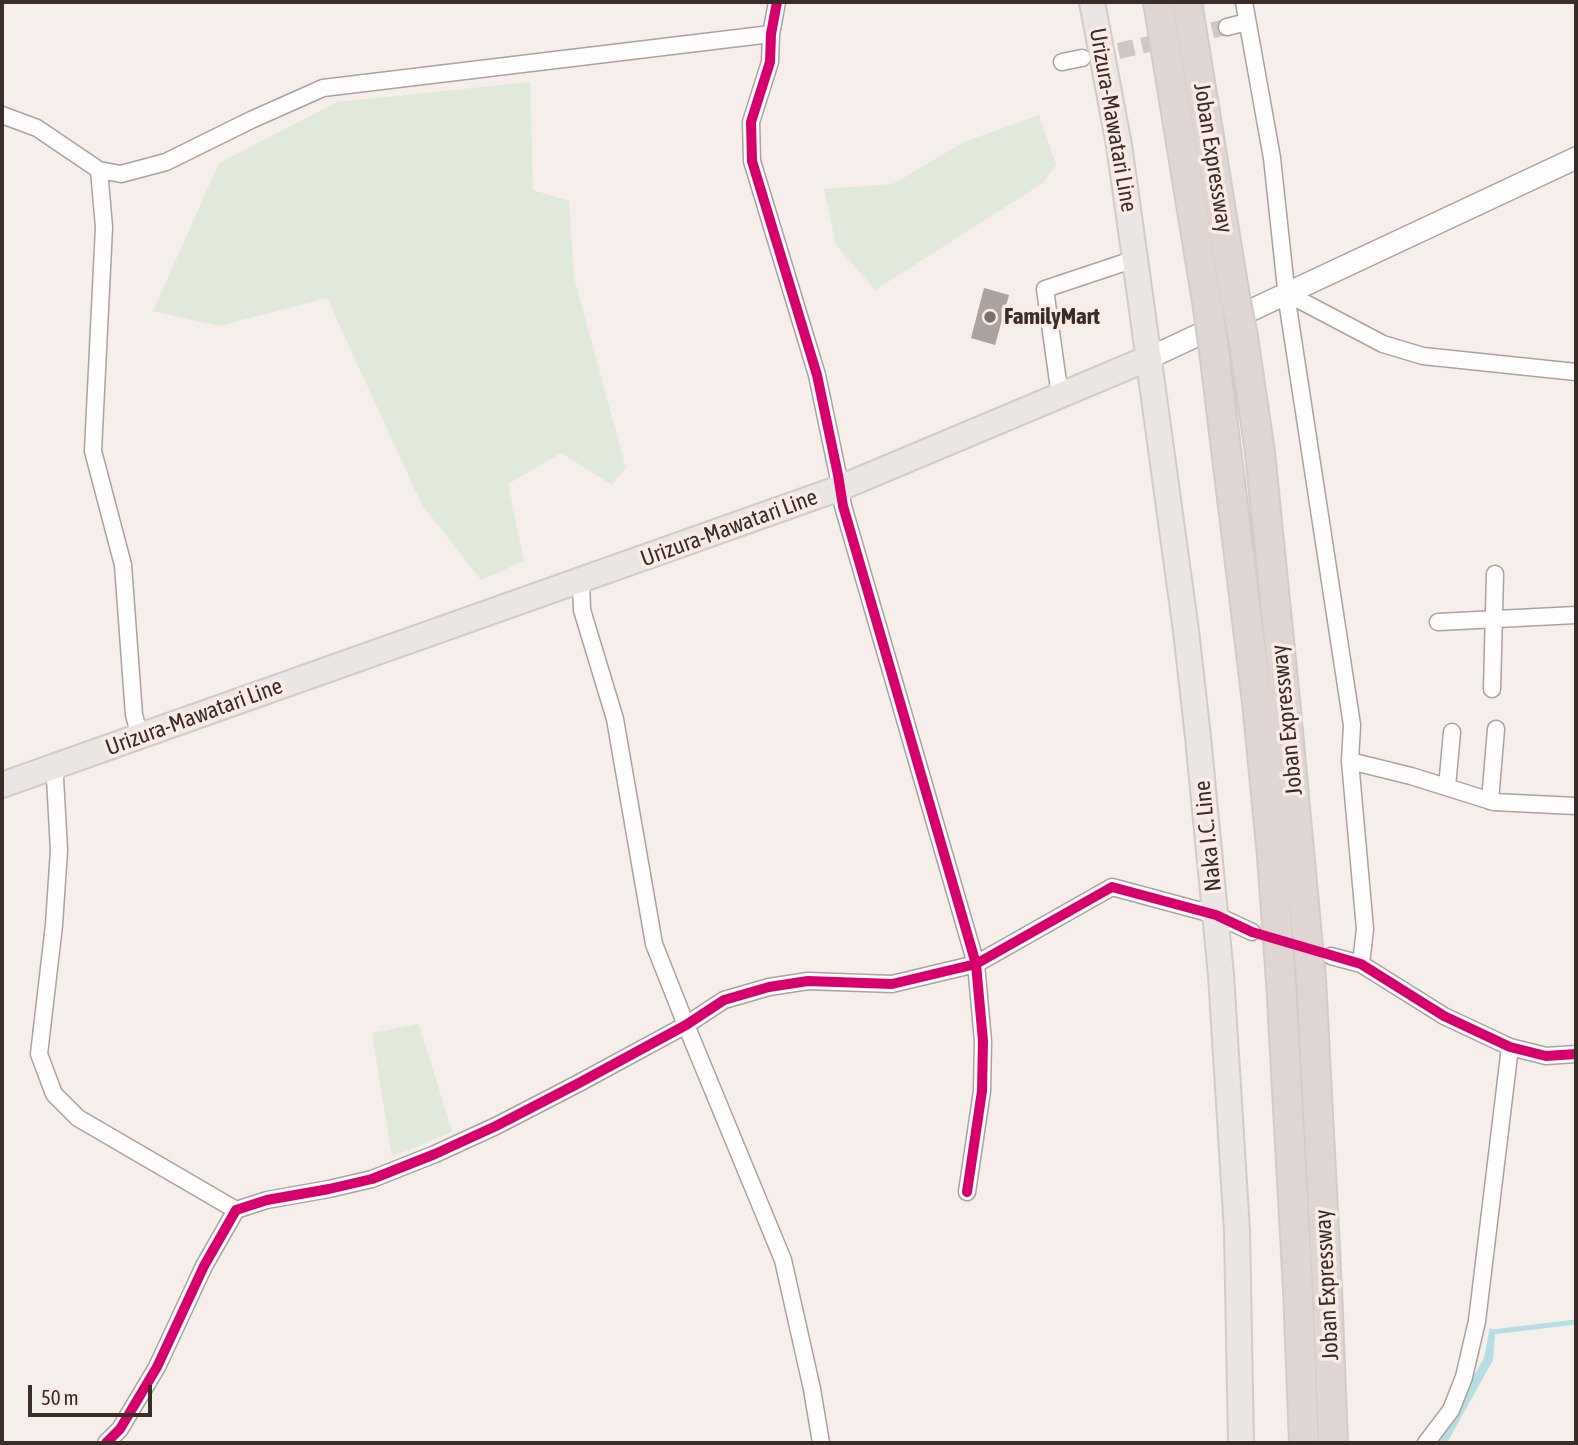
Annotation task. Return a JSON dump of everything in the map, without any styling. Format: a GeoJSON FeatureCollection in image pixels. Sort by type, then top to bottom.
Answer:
{"type":"FeatureCollection","features":[{"type":"Feature","properties":{"kind":"highway","name":"Joban Expressway"},"geometry":{"type":"LineString","coordinates":[[1158,2],[1208,308],[1257,702],[1281,981],[1297,1262],[1303,1440]]}},
{"type":"Feature","properties":{"kind":"highway","name":"Joban Expressway"},"geometry":{"type":"LineString","coordinates":[[1187,2],[1260,452],[1288,727],[1311,979],[1333,1443]]}},
{"type":"Feature","properties":{"kind":"main road","name":"Urizura-Mawatari Line"},"geometry":{"type":"LineString","coordinates":[[2,785],[840,488],[1149,358],[1119,145],[1092,2]]}},
{"type":"Feature","properties":{"kind":"main road","name":"Naka I.C. Line"},"geometry":{"type":"LineString","coordinates":[[1149,358],[1186,631],[1216,915],[1237,1231],[1241,1443]]}},
{"type":"Feature","properties":{"kind":"street"},"geometry":{"type":"LineString","coordinates":[[777,2],[771,34],[770,62],[751,122],[752,161],[817,375],[843,506],[976,964],[983,1041],[982,1091],[967,1192]]}},
{"type":"Feature","properties":{"kind":"street"},"geometry":{"type":"LineString","coordinates":[[1244,2],[1272,158],[1286,293],[1352,725],[1350,761],[1365,929],[1362,964]]}},
{"type":"Feature","properties":{"kind":"street"},"geometry":{"type":"LineString","coordinates":[[1227,27],[1247,22]]}},
{"type":"Feature","properties":{"kind":"street"},"geometry":{"type":"LineString","coordinates":[[2,115],[37,128],[99,170],[121,174],[166,162],[323,88],[771,34]]}},
{"type":"Feature","properties":{"kind":"street"},"geometry":{"type":"LineString","coordinates":[[1062,62],[1082,58]]}},
{"type":"Feature","properties":{"kind":"street"},"geometry":{"type":"LineString","coordinates":[[1149,358],[1576,158]]}},
{"type":"Feature","properties":{"kind":"street"},"geometry":{"type":"LineString","coordinates":[[99,170],[104,227],[93,451],[123,565],[134,715],[140,736]]}},
{"type":"Feature","properties":{"kind":"street"},"geometry":{"type":"LineString","coordinates":[[1060,396],[1045,289],[1135,259]]}},
{"type":"Feature","properties":{"kind":"street"},"geometry":{"type":"LineString","coordinates":[[1286,293],[1383,344],[1423,356],[1576,372]]}},
{"type":"Feature","properties":{"kind":"street"},"geometry":{"type":"LineString","coordinates":[[1492,689],[1495,574]]}},
{"type":"Feature","properties":{"kind":"street"},"geometry":{"type":"LineString","coordinates":[[581,580],[582,610],[615,719],[654,944],[783,1259],[812,1389],[821,1443]]}},
{"type":"Feature","properties":{"kind":"street"},"geometry":{"type":"LineString","coordinates":[[1438,622],[1576,615]]}},
{"type":"Feature","properties":{"kind":"street"},"geometry":{"type":"LineString","coordinates":[[1490,801],[1496,729]]}},
{"type":"Feature","properties":{"kind":"street"},"geometry":{"type":"LineString","coordinates":[[1447,787],[1452,732]]}},
{"type":"Feature","properties":{"kind":"street"},"geometry":{"type":"LineString","coordinates":[[1350,761],[1412,776],[1490,801],[1576,806]]}},
{"type":"Feature","properties":{"kind":"street"},"geometry":{"type":"LineString","coordinates":[[57,766],[55,780],[59,850],[54,925],[39,1054],[54,1094],[78,1118],[236,1210]]}},
{"type":"Feature","properties":{"kind":"street"},"geometry":{"type":"LineString","coordinates":[[107,1443],[120,1436],[236,1210],[267,1200],[372,1179],[435,1153],[496,1126],[686,1025],[724,1000],[769,987],[808,981],[892,984],[976,964],[1112,887],[1216,915],[1251,932]]}},
{"type":"Feature","properties":{"kind":"street"},"geometry":{"type":"LineString","coordinates":[[1331,956],[1362,964],[1444,1016],[1510,1047],[1546,1056],[1576,1054]]}},
{"type":"Feature","properties":{"kind":"street"},"geometry":{"type":"LineString","coordinates":[[1426,1443],[1451,1410],[1464,1377],[1477,1321],[1510,1047]]}},
{"type":"Feature","properties":{"kind":"green space"},"geometry":{"type":"Polygon","coordinates":[[[530,82],[533,190],[569,201],[574,277],[626,468],[612,485],[561,453],[508,484],[524,561],[481,580],[422,505],[327,298],[219,326],[153,311],[219,163],[337,102],[530,82]]]}},
{"type":"Feature","properties":{"kind":"green space"},"geometry":{"type":"Polygon","coordinates":[[[1039,115],[1056,165],[1043,183],[875,290],[836,245],[824,189],[893,184],[964,142],[1039,115]]]}},
{"type":"Feature","properties":{"kind":"green space"},"geometry":{"type":"Polygon","coordinates":[[[419,1024],[452,1132],[392,1157],[372,1033],[419,1024]]]}},
{"type":"Feature","properties":{"kind":"water"},"geometry":{"type":"Polygon","coordinates":[[[1490,1327],[1495,1336],[1493,1360],[1447,1443],[1436,1443],[1484,1358],[1490,1327]]]}},
{"type":"Feature","properties":{"kind":"building","name":"FamilyMart"},"geometry":{"type":"Polygon","coordinates":[[[984,288],[1009,295],[995,345],[971,338],[984,288]]]}},
{"type":"Feature","properties":{"kind":"waterway"},"geometry":{"type":"LineString","coordinates":[[1491,1337],[1492,1332],[1576,1322]]}},
{"type":"Feature","properties":{"kind":"tunnel"},"geometry":{"type":"LineString","coordinates":[[1095,56],[1227,27]]}},
{"type":"Feature","properties":{"kind":"cycle path"},"geometry":{"type":"LineString","coordinates":[[777,2],[771,34],[770,62],[751,122],[752,161],[817,375],[843,506],[976,964],[983,1041],[982,1091],[967,1192]]}},
{"type":"Feature","properties":{"kind":"cycle path"},"geometry":{"type":"LineString","coordinates":[[106,1443],[120,1429],[157,1367],[204,1266],[236,1210],[267,1200],[372,1179],[435,1154],[579,1083],[686,1025],[724,1000],[769,987],[808,981],[892,984],[976,964],[1112,887],[1216,915],[1252,932],[1361,964],[1444,1016],[1510,1047],[1546,1056],[1576,1054]]}},
{"type":"Feature","properties":{"kind":"place","name":"FamilyMart"},"geometry":{"type":"Point","coordinates":[990,317]}}]}
